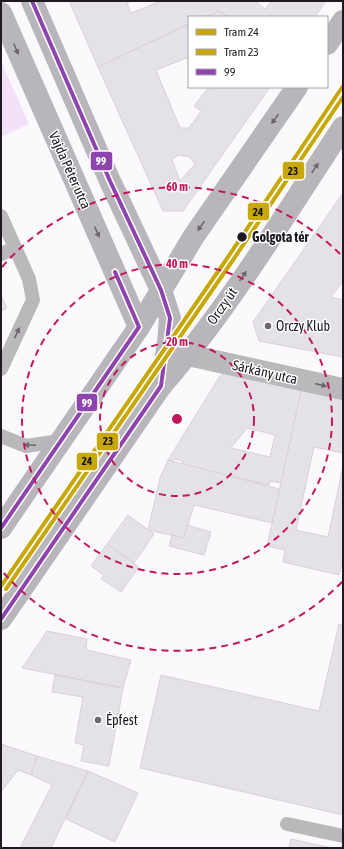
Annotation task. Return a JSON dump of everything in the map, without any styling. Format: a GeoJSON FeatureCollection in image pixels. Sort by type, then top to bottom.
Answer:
{"type":"FeatureCollection","features":[{"type":"Feature","properties":{"kind":"street"},"geometry":{"type":"LineString","coordinates":[[32,1],[110,181],[161,290],[170,318],[161,386]]}},
{"type":"Feature","properties":{"kind":"street","name":"Vajda Péter utca"},"geometry":{"type":"LineString","coordinates":[[1,13],[139,327]]}},
{"type":"Feature","properties":{"kind":"street"},"geometry":{"type":"LineString","coordinates":[[328,43],[343,21]]}},
{"type":"Feature","properties":{"kind":"street"},"geometry":{"type":"LineString","coordinates":[[1,528],[139,327],[194,236],[296,88]]}},
{"type":"Feature","properties":{"kind":"street","name":"Orczy út"},"geometry":{"type":"LineString","coordinates":[[1,619],[161,386],[188,355],[343,127]]}},
{"type":"Feature","properties":{"kind":"street","name":"Sárkány utca"},"geometry":{"type":"LineString","coordinates":[[188,355],[343,390]]}},
{"type":"Feature","properties":{"kind":"lane"},"geometry":{"type":"LineString","coordinates":[[1,216],[29,279],[32,300],[2,364]]}},
{"type":"Feature","properties":{"kind":"lane"},"geometry":{"type":"LineString","coordinates":[[1,254],[15,248]]}},
{"type":"Feature","properties":{"kind":"lane"},"geometry":{"type":"LineString","coordinates":[[1,436],[26,446],[60,440]]}},
{"type":"Feature","properties":{"kind":"lane"},"geometry":{"type":"LineString","coordinates":[[288,824],[343,836]]}},
{"type":"Feature","properties":{"kind":"shaded area"},"geometry":{"type":"Polygon","coordinates":[[[1,61],[29,124],[1,137],[1,61]]]}},
{"type":"Feature","properties":{"kind":"building"},"geometry":{"type":"Polygon","coordinates":[[[75,1],[132,1],[127,3],[131,13],[161,1],[255,1],[265,9],[272,1],[326,1],[316,16],[226,16],[219,11],[207,16],[188,16],[188,24],[98,67],[70,3],[75,1]]]}},
{"type":"Feature","properties":{"kind":"building"},"geometry":{"type":"Polygon","coordinates":[[[219,11],[226,16],[207,16],[219,11]]]}},
{"type":"Feature","properties":{"kind":"building"},"geometry":{"type":"Polygon","coordinates":[[[188,24],[188,57],[156,70],[180,128],[189,128],[201,111],[194,106],[208,88],[214,90],[215,88],[269,88],[183,211],[163,211],[98,67],[188,24]],[[179,155],[172,159],[180,181],[195,164],[190,157],[179,155]]]}},
{"type":"Feature","properties":{"kind":"building"},"geometry":{"type":"Polygon","coordinates":[[[343,193],[343,281],[331,297],[343,300],[343,357],[259,341],[253,322],[343,193]]]}},
{"type":"Feature","properties":{"kind":"building"},"geometry":{"type":"Polygon","coordinates":[[[1,295],[7,308],[1,311],[1,295]]]}},
{"type":"Feature","properties":{"kind":"building"},"geometry":{"type":"Polygon","coordinates":[[[228,372],[302,387],[281,483],[270,481],[269,485],[183,465],[183,461],[173,459],[172,461],[168,460],[220,376],[228,372]],[[247,428],[231,448],[270,457],[275,435],[247,428]]]}},
{"type":"Feature","properties":{"kind":"building"},"geometry":{"type":"Polygon","coordinates":[[[302,387],[343,396],[343,453],[314,447],[296,530],[328,537],[343,466],[343,559],[339,575],[283,562],[285,550],[267,546],[302,387]]]}},
{"type":"Feature","properties":{"kind":"building"},"geometry":{"type":"Polygon","coordinates":[[[168,460],[280,489],[272,523],[194,505],[184,538],[148,530],[160,478],[168,460]]]}},
{"type":"Feature","properties":{"kind":"building"},"geometry":{"type":"Polygon","coordinates":[[[128,515],[154,534],[134,563],[107,544],[128,515]]]}},
{"type":"Feature","properties":{"kind":"building"},"geometry":{"type":"Polygon","coordinates":[[[187,525],[211,532],[204,555],[169,546],[172,535],[184,538],[187,525]]]}},
{"type":"Feature","properties":{"kind":"building"},"geometry":{"type":"Polygon","coordinates":[[[107,544],[139,567],[121,592],[101,579],[104,575],[91,566],[107,544]]]}},
{"type":"Feature","properties":{"kind":"building"},"geometry":{"type":"Polygon","coordinates":[[[339,624],[343,625],[343,815],[140,768],[161,675],[319,711],[339,624]]]}},
{"type":"Feature","properties":{"kind":"building"},"geometry":{"type":"Polygon","coordinates":[[[47,631],[87,639],[86,650],[131,660],[123,688],[22,668],[47,631]]]}},
{"type":"Feature","properties":{"kind":"building","name":"Épfest"},"geometry":{"type":"Polygon","coordinates":[[[55,675],[123,688],[109,766],[81,761],[84,745],[75,743],[83,697],[52,692],[55,675]]]}},
{"type":"Feature","properties":{"kind":"building"},"geometry":{"type":"Polygon","coordinates":[[[1,744],[37,756],[31,775],[18,770],[1,792],[1,744]]]}},
{"type":"Feature","properties":{"kind":"building"},"geometry":{"type":"Polygon","coordinates":[[[37,756],[88,771],[51,848],[20,848],[52,785],[31,775],[37,756]]]}},
{"type":"Feature","properties":{"kind":"building"},"geometry":{"type":"Polygon","coordinates":[[[88,771],[138,793],[115,842],[66,819],[88,771]]]}},
{"type":"Feature","properties":{"kind":"building"},"geometry":{"type":"Polygon","coordinates":[[[291,839],[332,848],[289,848],[291,839]]]}},
{"type":"Feature","properties":{"kind":"tram line","name":"24"},"geometry":{"type":"LineString","coordinates":[[1,586],[228,257],[343,86]]}},
{"type":"Feature","properties":{"kind":"tram line","name":"23"},"geometry":{"type":"LineString","coordinates":[[6,589],[233,260],[343,97]]}},
{"type":"Feature","properties":{"kind":"transit line","name":"99"},"geometry":{"type":"LineString","coordinates":[[1,619],[161,386],[170,318],[161,290],[110,181],[32,1]]}},
{"type":"Feature","properties":{"kind":"transit line","name":"99"},"geometry":{"type":"LineString","coordinates":[[1,528],[139,327],[115,272]]}},
{"type":"Feature","properties":{"kind":"place","name":"Golgota tér"},"geometry":{"type":"Point","coordinates":[242,237]}},
{"type":"Feature","properties":{"kind":"place","name":"Orczy Klub"},"geometry":{"type":"Point","coordinates":[268,326]}},
{"type":"Feature","properties":{"kind":"place","name":"Épfest"},"geometry":{"type":"Point","coordinates":[98,720]}}]}
